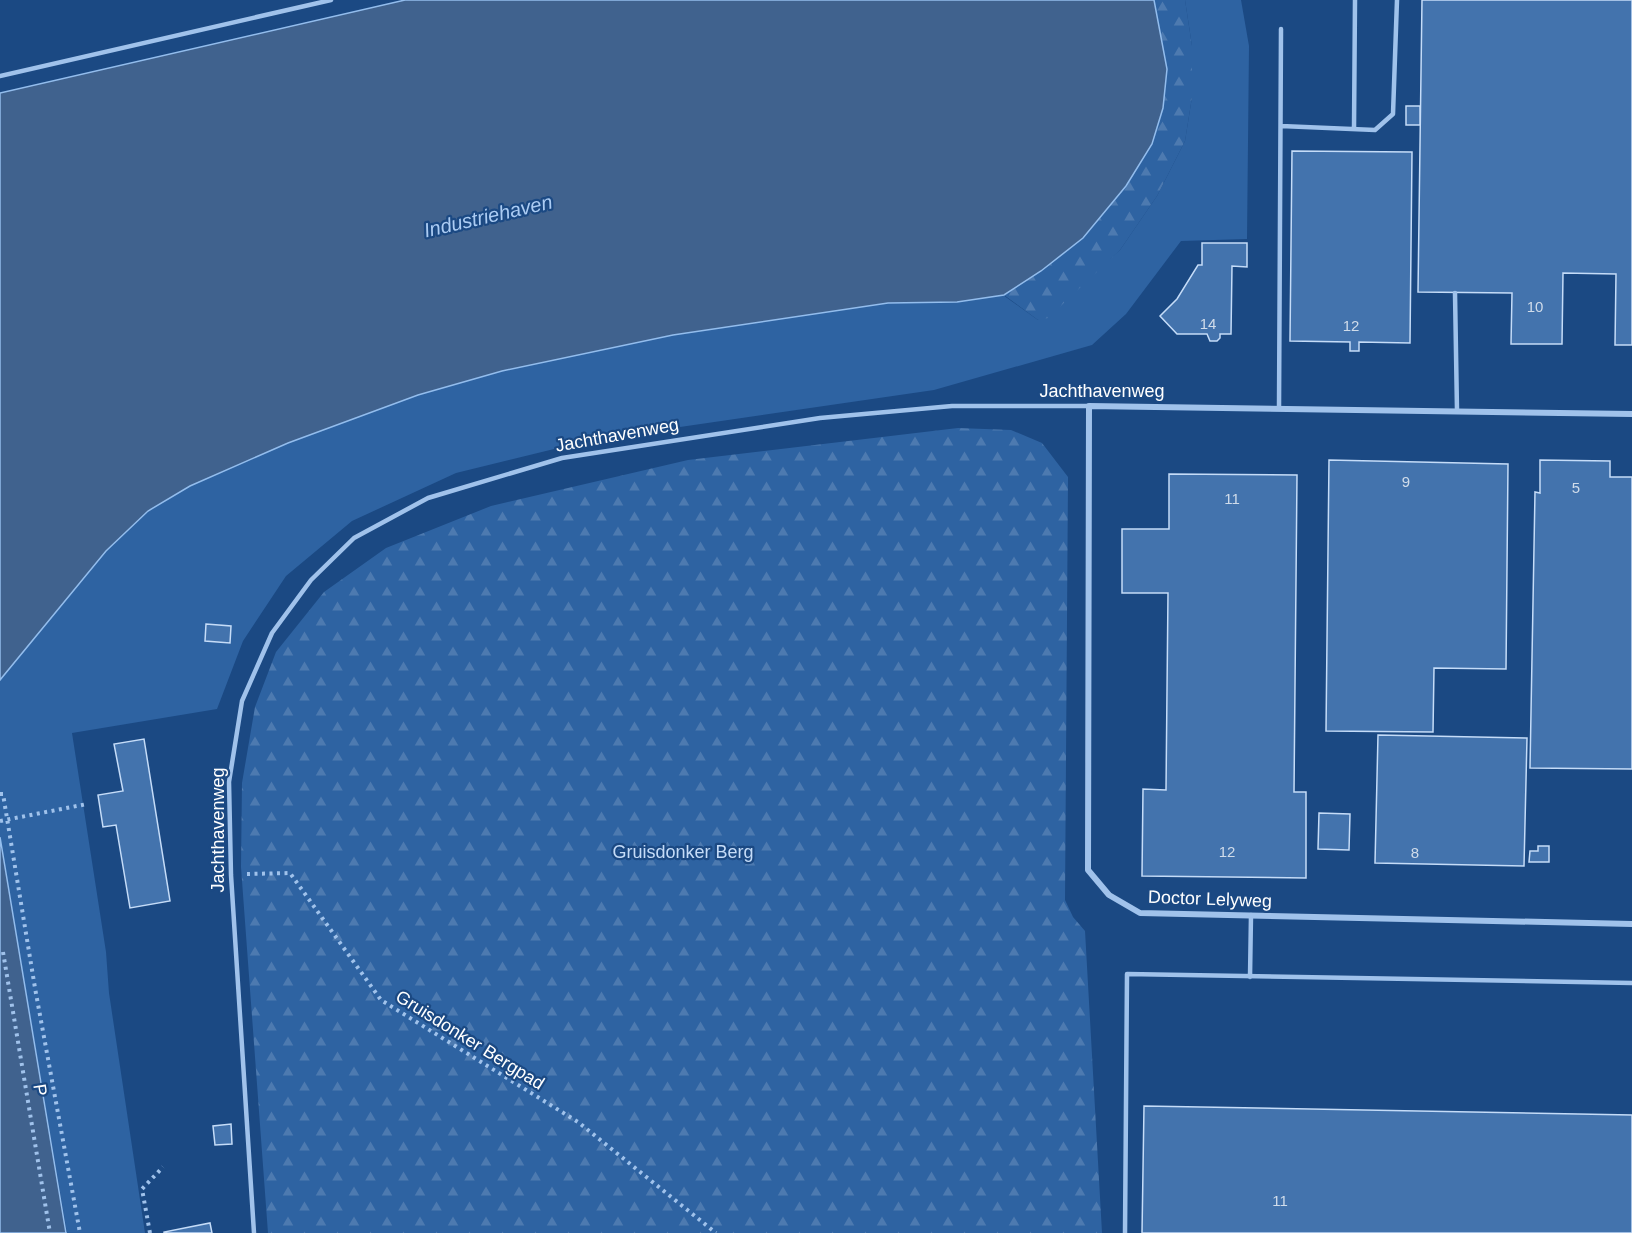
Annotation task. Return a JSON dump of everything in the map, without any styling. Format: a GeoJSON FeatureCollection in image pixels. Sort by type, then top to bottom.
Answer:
{"type":"FeatureCollection","features":[{"type":"Feature","properties":{"kind":"street","name":"Jachthavenweg"},"geometry":{"type":"LineString","coordinates":[[1089,405],[1632,414]]}},
{"type":"Feature","properties":{"kind":"street","name":"Doctor Lelyweg"},"geometry":{"type":"LineString","coordinates":[[1089,405],[1088,870],[1109,895],[1140,913],[1632,924]]}},
{"type":"Feature","properties":{"kind":"lane"},"geometry":{"type":"LineString","coordinates":[[0,76],[331,0]]}},
{"type":"Feature","properties":{"kind":"lane"},"geometry":{"type":"LineString","coordinates":[[1354,129],[1355,0]]}},
{"type":"Feature","properties":{"kind":"lane"},"geometry":{"type":"LineString","coordinates":[[1281,126],[1375,130],[1393,114],[1397,0]]}},
{"type":"Feature","properties":{"kind":"lane"},"geometry":{"type":"LineString","coordinates":[[1279,408],[1281,29]]}},
{"type":"Feature","properties":{"kind":"lane"},"geometry":{"type":"LineString","coordinates":[[1455,292],[1457,411]]}},
{"type":"Feature","properties":{"kind":"lane","name":"Jachthavenweg"},"geometry":{"type":"LineString","coordinates":[[254,1233],[231,875],[229,782],[242,701],[272,633],[311,580],[354,538],[428,498],[562,458],[832,417],[952,406],[1089,405]]}},
{"type":"Feature","properties":{"kind":"lane"},"geometry":{"type":"LineString","coordinates":[[1250,977],[1251,915]]}},
{"type":"Feature","properties":{"kind":"lane"},"geometry":{"type":"LineString","coordinates":[[1125,1233],[1127,974],[1632,983]]}},
{"type":"Feature","properties":{"kind":"path"},"geometry":{"type":"LineString","coordinates":[[0,794],[3,794],[8,819],[35,988],[80,1233]]}},
{"type":"Feature","properties":{"kind":"path"},"geometry":{"type":"LineString","coordinates":[[0,821],[87,804]]}},
{"type":"Feature","properties":{"kind":"path","name":"Gruisdonker Bergpad"},"geometry":{"type":"LineString","coordinates":[[231,875],[290,873],[381,1000],[578,1122],[716,1233]]}},
{"type":"Feature","properties":{"kind":"path","name":"P"},"geometry":{"type":"LineString","coordinates":[[3,952],[50,1233]]}},
{"type":"Feature","properties":{"kind":"path"},"geometry":{"type":"LineString","coordinates":[[150,1233],[142,1189],[163,1167]]}},
{"type":"Feature","properties":{"kind":"green space"},"geometry":{"type":"Polygon","coordinates":[[[1154,0],[1185,0],[1192,46],[1192,97],[1185,141],[1157,196],[1120,250],[1048,318],[1038,320],[1004,295],[1041,271],[1083,238],[1126,186],[1152,144],[1167,69],[1154,0]]]}},
{"type":"Feature","properties":{"kind":"green space"},"geometry":{"type":"Polygon","coordinates":[[[1185,0],[1241,0],[1249,46],[1247,239],[1181,241],[1126,314],[1092,345],[934,390],[591,440],[456,473],[352,521],[286,576],[243,641],[217,709],[72,733],[106,952],[109,993],[145,1233],[67,1233],[0,837],[0,680],[106,551],[148,511],[190,486],[288,443],[418,395],[502,371],[673,335],[888,303],[957,302],[1003,295],[1038,320],[1120,250],[1157,196],[1185,141],[1192,97],[1192,46],[1185,0]]]}},
{"type":"Feature","properties":{"kind":"green space","name":"Gruisdonker Berg"},"geometry":{"type":"Polygon","coordinates":[[[958,428],[1011,430],[1042,443],[1068,477],[1065,900],[1073,917],[1085,931],[1102,1233],[268,1233],[241,867],[242,783],[255,707],[276,652],[324,592],[386,548],[491,506],[688,460],[958,428]]]}},
{"type":"Feature","properties":{"kind":"water","name":"Industriehaven"},"geometry":{"type":"Polygon","coordinates":[[[405,0],[1154,0],[1167,69],[1163,108],[1152,144],[1126,186],[1083,238],[1041,271],[1004,295],[957,302],[888,303],[673,335],[502,371],[418,395],[288,443],[190,486],[148,511],[106,551],[0,680],[0,93],[405,0]]]}},
{"type":"Feature","properties":{"kind":"water"},"geometry":{"type":"Polygon","coordinates":[[[0,837],[66,1233],[0,1233],[0,837]]]}},
{"type":"Feature","properties":{"kind":"building"},"geometry":{"type":"Polygon","coordinates":[[[1422,0],[1632,0],[1632,345],[1615,345],[1616,274],[1563,273],[1562,344],[1511,344],[1512,293],[1418,292],[1422,0]]]}},
{"type":"Feature","properties":{"kind":"building"},"geometry":{"type":"Polygon","coordinates":[[[1406,106],[1420,106],[1420,125],[1406,125],[1406,106]]]}},
{"type":"Feature","properties":{"kind":"building"},"geometry":{"type":"Polygon","coordinates":[[[1292,151],[1412,152],[1410,343],[1359,342],[1359,351],[1350,351],[1350,342],[1290,341],[1292,151]]]}},
{"type":"Feature","properties":{"kind":"building"},"geometry":{"type":"Polygon","coordinates":[[[1202,243],[1247,243],[1247,267],[1232,266],[1231,334],[1220,334],[1217,341],[1210,341],[1207,334],[1177,334],[1160,316],[1177,299],[1198,265],[1202,265],[1202,243]]]}},
{"type":"Feature","properties":{"kind":"building"},"geometry":{"type":"Polygon","coordinates":[[[1329,460],[1508,464],[1506,669],[1434,668],[1433,732],[1326,731],[1329,460]]]}},
{"type":"Feature","properties":{"kind":"building"},"geometry":{"type":"Polygon","coordinates":[[[1540,460],[1610,461],[1610,477],[1632,477],[1632,769],[1530,768],[1535,492],[1540,493],[1540,460]]]}},
{"type":"Feature","properties":{"kind":"building"},"geometry":{"type":"Polygon","coordinates":[[[1169,474],[1297,475],[1294,792],[1306,792],[1306,878],[1142,876],[1143,789],[1166,790],[1168,593],[1122,593],[1122,529],[1169,529],[1169,474]]]}},
{"type":"Feature","properties":{"kind":"building"},"geometry":{"type":"Polygon","coordinates":[[[206,624],[231,626],[230,643],[205,641],[206,624]]]}},
{"type":"Feature","properties":{"kind":"building"},"geometry":{"type":"Polygon","coordinates":[[[1378,735],[1527,738],[1524,866],[1375,863],[1378,735]]]}},
{"type":"Feature","properties":{"kind":"building"},"geometry":{"type":"Polygon","coordinates":[[[144,739],[170,901],[130,908],[116,825],[103,827],[98,795],[123,791],[114,744],[144,739]]]}},
{"type":"Feature","properties":{"kind":"building"},"geometry":{"type":"Polygon","coordinates":[[[1319,813],[1350,814],[1349,850],[1318,849],[1319,813]]]}},
{"type":"Feature","properties":{"kind":"building"},"geometry":{"type":"Polygon","coordinates":[[[1538,846],[1549,846],[1549,862],[1529,862],[1530,851],[1538,851],[1538,846]]]}},
{"type":"Feature","properties":{"kind":"building"},"geometry":{"type":"Polygon","coordinates":[[[1144,1106],[1632,1115],[1632,1233],[1142,1233],[1144,1106]]]}},
{"type":"Feature","properties":{"kind":"building"},"geometry":{"type":"Polygon","coordinates":[[[231,1124],[232,1144],[215,1145],[213,1126],[231,1124]]]}},
{"type":"Feature","properties":{"kind":"building"},"geometry":{"type":"Polygon","coordinates":[[[210,1223],[212,1233],[164,1233],[164,1232],[210,1223]]]}}]}
